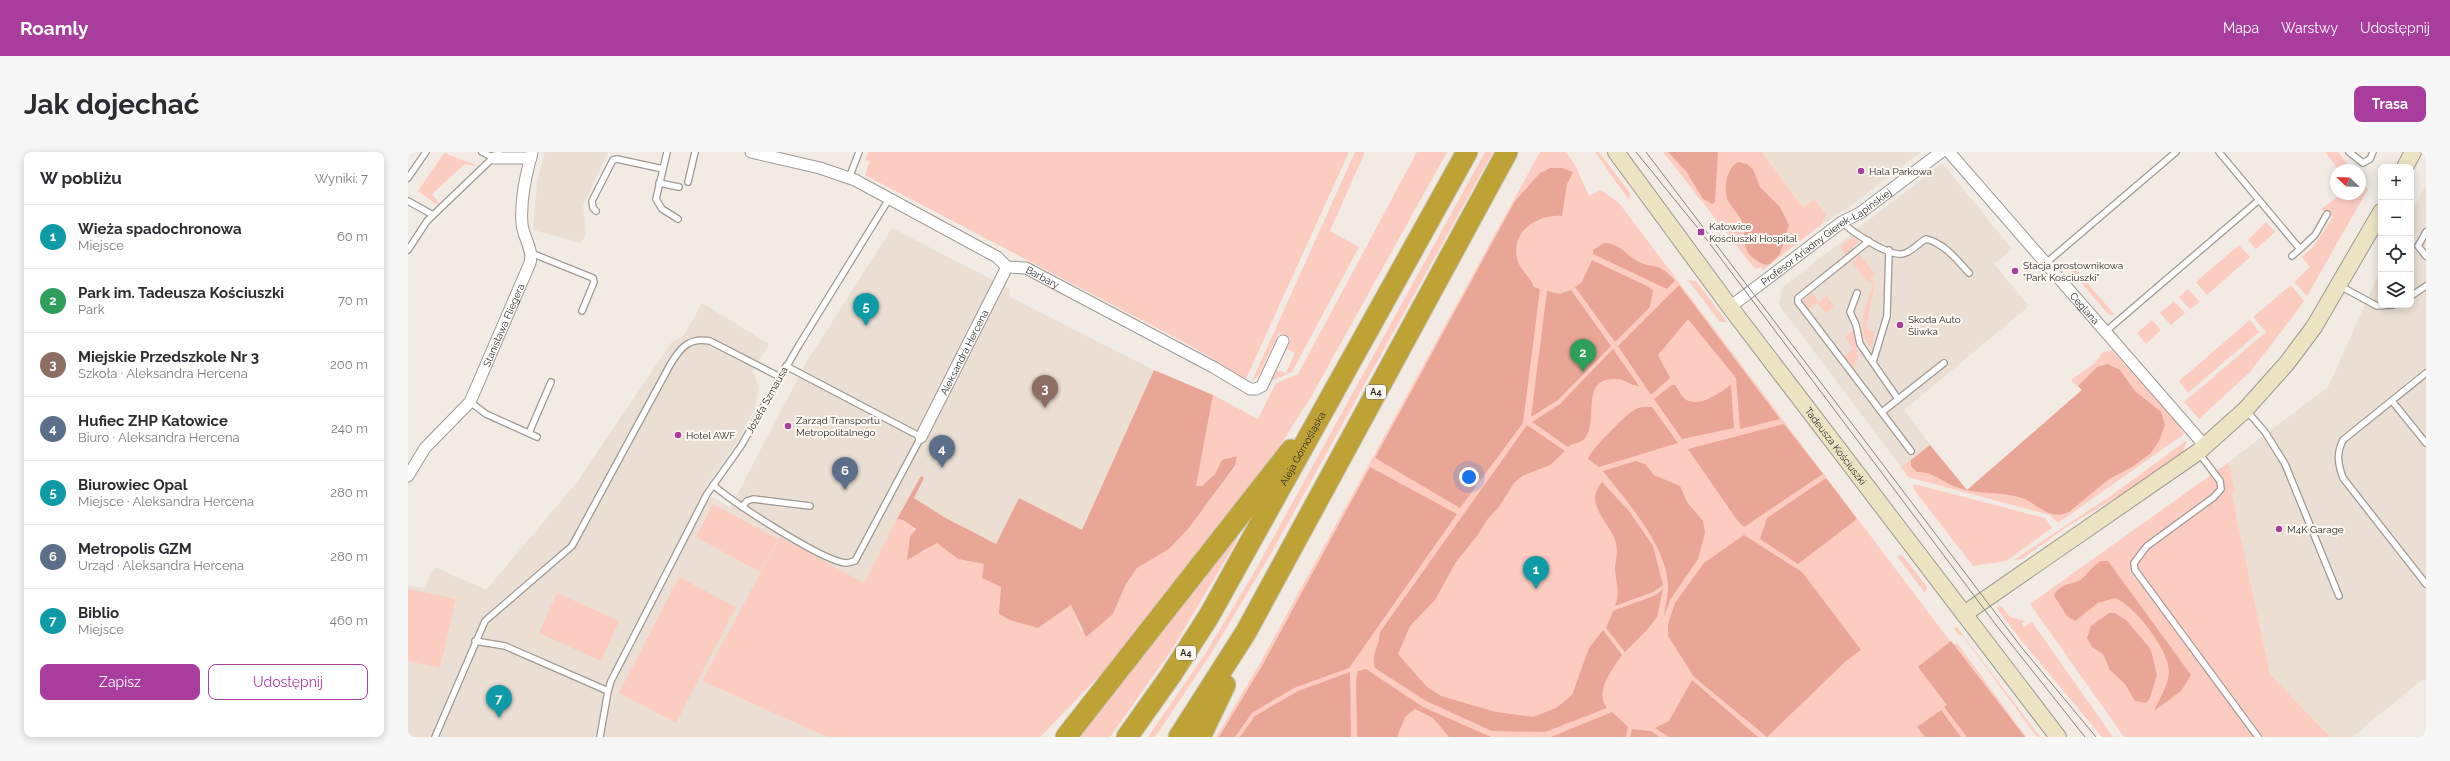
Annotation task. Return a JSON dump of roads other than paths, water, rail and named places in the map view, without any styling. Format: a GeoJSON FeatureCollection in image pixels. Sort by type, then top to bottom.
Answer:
{"type":"FeatureCollection","features":[{"type":"Feature","properties":{"kind":"highway","name":"Aleja Górnośląska"},"geometry":{"type":"LineString","coordinates":[[1126,737],[1171,675],[1209,616],[1333,396],[1467,152]]}},
{"type":"Feature","properties":{"kind":"highway","name":"A4"},"geometry":{"type":"LineString","coordinates":[[1179,737],[1246,632],[1507,152]]}},
{"type":"Feature","properties":{"kind":"highway"},"geometry":{"type":"LineString","coordinates":[[1066,737],[1103,687],[1333,396]]}},
{"type":"Feature","properties":{"kind":"highway"},"geometry":{"type":"LineString","coordinates":[[1200,737],[1246,632]]}},
{"type":"Feature","properties":{"kind":"highway"},"geometry":{"type":"LineString","coordinates":[[1049,737],[1103,687]]}},
{"type":"Feature","properties":{"kind":"street"},"geometry":{"type":"LineString","coordinates":[[751,152],[820,168],[849,178],[998,257],[1007,267]]}},
{"type":"Feature","properties":{"kind":"street","name":"Tadeusza Kościuszki"},"geometry":{"type":"LineString","coordinates":[[1616,152],[1730,308],[2058,737]]}},
{"type":"Feature","properties":{"kind":"street","name":"Profesor Ariadny Gierek-Łapińskiej"},"geometry":{"type":"LineString","coordinates":[[1730,308],[1842,222],[1860,213],[1941,152]]}},
{"type":"Feature","properties":{"kind":"street","name":"Ceglana"},"geometry":{"type":"LineString","coordinates":[[1949,152],[2105,332],[2201,449]]}},
{"type":"Feature","properties":{"kind":"street"},"geometry":{"type":"LineString","coordinates":[[2407,164],[2414,152]]}},
{"type":"Feature","properties":{"kind":"street"},"geometry":{"type":"LineString","coordinates":[[497,155],[531,155],[523,196],[522,223],[524,240],[531,253]]}},
{"type":"Feature","properties":{"kind":"street"},"geometry":{"type":"LineString","coordinates":[[1964,614],[2201,449],[2245,410],[2288,363],[2314,327],[2340,286],[2378,217]]}},
{"type":"Feature","properties":{"kind":"street","name":"Stanisława Fliegera"},"geometry":{"type":"LineString","coordinates":[[408,476],[425,448],[470,402],[530,263],[531,253]]}},
{"type":"Feature","properties":{"kind":"street","name":"Barbary"},"geometry":{"type":"LineString","coordinates":[[1007,267],[1026,268],[1212,367],[1250,389],[1256,389],[1262,386],[1283,341]]}},
{"type":"Feature","properties":{"kind":"street","name":"Aleksandra Hercena"},"geometry":{"type":"LineString","coordinates":[[921,437],[1007,267]]}},
{"type":"Feature","properties":{"kind":"lane"},"geometry":{"type":"LineString","coordinates":[[408,178],[426,152]]}},
{"type":"Feature","properties":{"kind":"lane"},"geometry":{"type":"LineString","coordinates":[[482,152],[497,155]]}},
{"type":"Feature","properties":{"kind":"lane"},"geometry":{"type":"LineString","coordinates":[[667,152],[656,202],[662,209],[678,219]]}},
{"type":"Feature","properties":{"kind":"lane"},"geometry":{"type":"LineString","coordinates":[[688,182],[695,152]]}},
{"type":"Feature","properties":{"kind":"lane"},"geometry":{"type":"LineString","coordinates":[[849,178],[859,152]]}},
{"type":"Feature","properties":{"kind":"lane"},"geometry":{"type":"LineString","coordinates":[[2046,263],[2176,152]]}},
{"type":"Feature","properties":{"kind":"lane"},"geometry":{"type":"LineString","coordinates":[[2219,152],[2300,249]]}},
{"type":"Feature","properties":{"kind":"lane"},"geometry":{"type":"LineString","coordinates":[[2349,152],[2363,162],[2370,159],[2373,152]]}},
{"type":"Feature","properties":{"kind":"lane"},"geometry":{"type":"LineString","coordinates":[[408,247],[426,221],[497,155]]}},
{"type":"Feature","properties":{"kind":"lane"},"geometry":{"type":"LineString","coordinates":[[596,211],[592,208],[592,201],[613,160],[617,159],[663,169]]}},
{"type":"Feature","properties":{"kind":"lane"},"geometry":{"type":"LineString","coordinates":[[659,183],[679,188]]}},
{"type":"Feature","properties":{"kind":"lane","name":"Józefa Szmausa"},"geometry":{"type":"LineString","coordinates":[[600,737],[608,690],[618,666],[714,485],[741,446],[786,366],[889,199]]}},
{"type":"Feature","properties":{"kind":"lane"},"geometry":{"type":"LineString","coordinates":[[2105,332],[2259,200]]}},
{"type":"Feature","properties":{"kind":"lane"},"geometry":{"type":"LineString","coordinates":[[408,201],[433,215]]}},
{"type":"Feature","properties":{"kind":"lane"},"geometry":{"type":"LineString","coordinates":[[2292,256],[2315,235],[2327,214]]}},
{"type":"Feature","properties":{"kind":"lane"},"geometry":{"type":"LineString","coordinates":[[1842,222],[1853,233],[1889,250],[1903,254],[1926,239],[1932,240],[1953,255],[1969,273]]}},
{"type":"Feature","properties":{"kind":"lane"},"geometry":{"type":"LineString","coordinates":[[2426,232],[2418,246],[2426,256]]}},
{"type":"Feature","properties":{"kind":"lane"},"geometry":{"type":"LineString","coordinates":[[1869,241],[1798,298],[1798,302],[1910,451]]}},
{"type":"Feature","properties":{"kind":"lane"},"geometry":{"type":"LineString","coordinates":[[1873,362],[1887,316],[1890,280],[1889,250]]}},
{"type":"Feature","properties":{"kind":"lane"},"geometry":{"type":"LineString","coordinates":[[531,253],[593,278],[594,282],[582,311]]}},
{"type":"Feature","properties":{"kind":"lane"},"geometry":{"type":"LineString","coordinates":[[2340,286],[2378,306]]}},
{"type":"Feature","properties":{"kind":"lane"},"geometry":{"type":"LineString","coordinates":[[2414,294],[2426,286]]}},
{"type":"Feature","properties":{"kind":"lane"},"geometry":{"type":"LineString","coordinates":[[1857,292],[1851,316],[1856,325],[1860,344],[1898,399]]}},
{"type":"Feature","properties":{"kind":"lane"},"geometry":{"type":"LineString","coordinates":[[436,737],[475,641],[485,621],[572,546],[670,365],[684,345],[701,339],[710,341],[780,377]]}},
{"type":"Feature","properties":{"kind":"lane"},"geometry":{"type":"LineString","coordinates":[[1882,412],[1944,363]]}},
{"type":"Feature","properties":{"kind":"lane"},"geometry":{"type":"LineString","coordinates":[[714,485],[742,508],[836,560],[847,563],[855,561],[921,437],[786,366]]}},
{"type":"Feature","properties":{"kind":"lane"},"geometry":{"type":"LineString","coordinates":[[2426,373],[2343,440],[2339,450],[2338,463],[2343,478],[2426,584]]}},
{"type":"Feature","properties":{"kind":"lane"},"geometry":{"type":"LineString","coordinates":[[529,433],[551,382]]}},
{"type":"Feature","properties":{"kind":"lane"},"geometry":{"type":"LineString","coordinates":[[2392,401],[2426,443]]}},
{"type":"Feature","properties":{"kind":"lane"},"geometry":{"type":"LineString","coordinates":[[470,402],[486,414],[537,437]]}},
{"type":"Feature","properties":{"kind":"lane"},"geometry":{"type":"LineString","coordinates":[[2245,410],[2265,432],[2285,464],[2339,596]]}},
{"type":"Feature","properties":{"kind":"lane"},"geometry":{"type":"LineString","coordinates":[[2201,449],[2220,481],[2221,489],[2214,497],[2147,546],[2134,563],[2135,570],[2258,737]]}},
{"type":"Feature","properties":{"kind":"lane"},"geometry":{"type":"LineString","coordinates":[[742,508],[747,501],[753,499],[810,506]]}},
{"type":"Feature","properties":{"kind":"lane"},"geometry":{"type":"LineString","coordinates":[[475,641],[505,646],[608,690]]}},
{"type":"Feature","properties":{"kind":"tram line"},"geometry":{"type":"LineString","coordinates":[[1636,152],[1701,232],[1996,625],[2085,737]]}},
{"type":"Feature","properties":{"kind":"tram line"},"geometry":{"type":"LineString","coordinates":[[1646,152],[2022,648],[2096,737]]}},
{"type":"Feature","properties":{"kind":"place","name":"Hala Parkowa"},"geometry":{"type":"Point","coordinates":[1861,171]}},
{"type":"Feature","properties":{"kind":"place","name":"Katowice Kościuszki Hospital"},"geometry":{"type":"Point","coordinates":[1701,232]}},
{"type":"Feature","properties":{"kind":"place","name":"Stacja prostownikowa \"Park Kościuszki\""},"geometry":{"type":"Point","coordinates":[2015,271]}},
{"type":"Feature","properties":{"kind":"place","name":"Skoda Auto Śliwka"},"geometry":{"type":"Point","coordinates":[1900,325]}},
{"type":"Feature","properties":{"kind":"place","name":"Biurowiec Opal"},"geometry":{"type":"Point","coordinates":[866,326]}},
{"type":"Feature","properties":{"kind":"place","name":"Park im. Tadeusza Kościuszki"},"geometry":{"type":"Point","coordinates":[1583,372]}},
{"type":"Feature","properties":{"kind":"place","name":"Miejskie Przedszkole Nr 3"},"geometry":{"type":"Point","coordinates":[1045,408]}},
{"type":"Feature","properties":{"kind":"place","name":"Zarząd Transportu Metropolitalnego"},"geometry":{"type":"Point","coordinates":[788,426]}},
{"type":"Feature","properties":{"kind":"place","name":"Hotel AWF"},"geometry":{"type":"Point","coordinates":[678,435]}},
{"type":"Feature","properties":{"kind":"place","name":"Hufiec ZHP Katowice"},"geometry":{"type":"Point","coordinates":[942,468]}},
{"type":"Feature","properties":{"kind":"place","name":"Metropolis GZM"},"geometry":{"type":"Point","coordinates":[845,490]}},
{"type":"Feature","properties":{"kind":"place","name":"M4K Garage"},"geometry":{"type":"Point","coordinates":[2279,529]}},
{"type":"Feature","properties":{"kind":"place","name":"Wieża spadochronowa"},"geometry":{"type":"Point","coordinates":[1536,589]}},
{"type":"Feature","properties":{"kind":"place","name":"Biblio"},"geometry":{"type":"Point","coordinates":[499,718]}}]}
